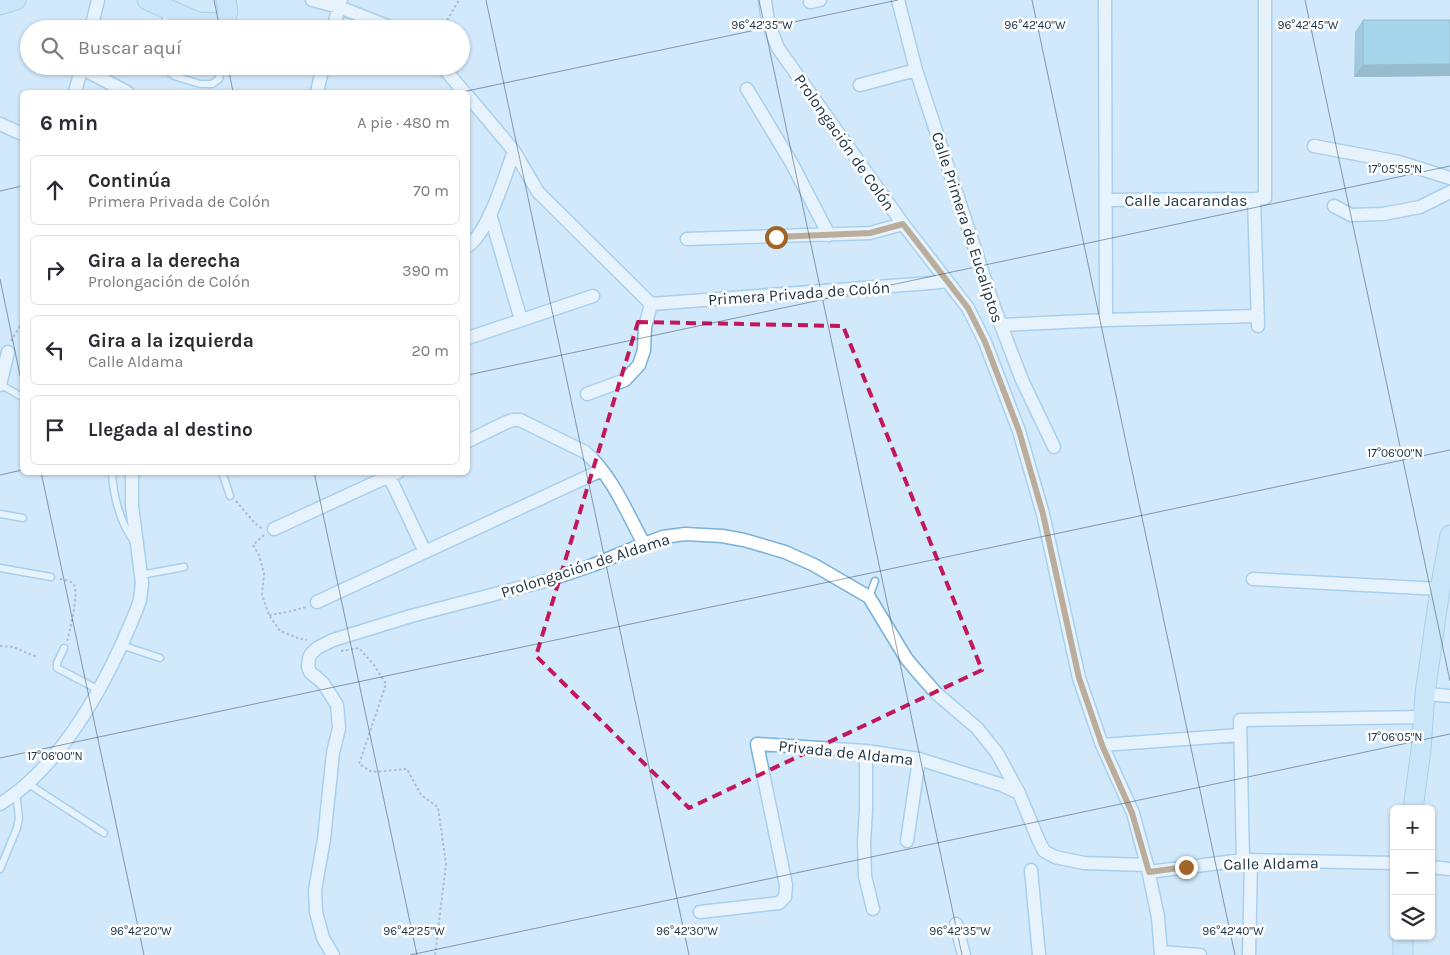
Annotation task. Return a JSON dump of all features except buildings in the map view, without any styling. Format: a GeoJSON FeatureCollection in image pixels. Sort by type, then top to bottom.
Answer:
{"type":"FeatureCollection","features":[{"type":"Feature","properties":{"kind":"street"},"geometry":{"type":"LineString","coordinates":[[0,5],[16,0]]}},
{"type":"Feature","properties":{"kind":"street"},"geometry":{"type":"LineString","coordinates":[[93,20],[98,0]]}},
{"type":"Feature","properties":{"kind":"street"},"geometry":{"type":"LineString","coordinates":[[147,0],[193,20]]}},
{"type":"Feature","properties":{"kind":"street"},"geometry":{"type":"LineString","coordinates":[[224,20],[228,12],[226,0]]}},
{"type":"Feature","properties":{"kind":"street"},"geometry":{"type":"LineString","coordinates":[[312,0],[340,3],[376,20]]}},
{"type":"Feature","properties":{"kind":"street","name":"Prolongación de Colón"},"geometry":{"type":"LineString","coordinates":[[765,0],[768,22],[778,48],[903,224],[968,308],[985,342],[1019,431],[1043,514],[1079,678],[1102,745],[1132,813],[1148,868],[1158,917],[1161,953]]}},
{"type":"Feature","properties":{"kind":"street","name":"Calle Primera de Eucaliptos"},"geometry":{"type":"LineString","coordinates":[[898,0],[916,70],[1001,325],[1022,380],[1054,447]]}},
{"type":"Feature","properties":{"kind":"street"},"geometry":{"type":"LineString","coordinates":[[1106,0],[1106,320]]}},
{"type":"Feature","properties":{"kind":"street"},"geometry":{"type":"LineString","coordinates":[[1001,325],[1106,320],[1258,321],[1265,0]]}},
{"type":"Feature","properties":{"kind":"street"},"geometry":{"type":"LineString","coordinates":[[335,20],[340,3]]}},
{"type":"Feature","properties":{"kind":"street"},"geometry":{"type":"LineString","coordinates":[[860,85],[916,70]]}},
{"type":"Feature","properties":{"kind":"street"},"geometry":{"type":"LineString","coordinates":[[75,90],[78,75]]}},
{"type":"Feature","properties":{"kind":"street"},"geometry":{"type":"LineString","coordinates":[[95,75],[124,90]]}},
{"type":"Feature","properties":{"kind":"street"},"geometry":{"type":"LineString","coordinates":[[318,90],[322,75]]}},
{"type":"Feature","properties":{"kind":"street"},"geometry":{"type":"LineString","coordinates":[[450,75],[462,90]]}},
{"type":"Feature","properties":{"kind":"street"},"geometry":{"type":"LineString","coordinates":[[747,89],[791,162],[829,235]]}},
{"type":"Feature","properties":{"kind":"street"},"geometry":{"type":"LineString","coordinates":[[470,98],[514,151],[538,192],[651,304],[645,326],[644,350],[640,365],[625,380],[587,394]]}},
{"type":"Feature","properties":{"kind":"street"},"geometry":{"type":"LineString","coordinates":[[0,124],[20,133]]}},
{"type":"Feature","properties":{"kind":"street"},"geometry":{"type":"LineString","coordinates":[[1314,146],[1399,162],[1450,178]]}},
{"type":"Feature","properties":{"kind":"street"},"geometry":{"type":"LineString","coordinates":[[470,244],[490,214],[514,151]]}},
{"type":"Feature","properties":{"kind":"street"},"geometry":{"type":"LineString","coordinates":[[1334,206],[1351,214],[1383,214],[1420,207],[1450,192]]}},
{"type":"Feature","properties":{"kind":"street","name":"Calle Jacarandas"},"geometry":{"type":"LineString","coordinates":[[1107,200],[1260,199]]}},
{"type":"Feature","properties":{"kind":"street"},"geometry":{"type":"LineString","coordinates":[[490,214],[521,320]]}},
{"type":"Feature","properties":{"kind":"street"},"geometry":{"type":"LineString","coordinates":[[687,239],[870,233],[903,224]]}},
{"type":"Feature","properties":{"kind":"street","name":"Primera Privada de Colón"},"geometry":{"type":"LineString","coordinates":[[651,304],[947,281]]}},
{"type":"Feature","properties":{"kind":"street"},"geometry":{"type":"LineString","coordinates":[[470,337],[593,296]]}},
{"type":"Feature","properties":{"kind":"street"},"geometry":{"type":"LineString","coordinates":[[0,385],[8,352]]}},
{"type":"Feature","properties":{"kind":"street"},"geometry":{"type":"LineString","coordinates":[[470,439],[507,422],[520,420],[585,452],[594,460],[611,484],[644,544]]}},
{"type":"Feature","properties":{"kind":"street"},"geometry":{"type":"LineString","coordinates":[[317,602],[602,470]]}},
{"type":"Feature","properties":{"kind":"street"},"geometry":{"type":"LineString","coordinates":[[0,804],[27,783],[55,754],[75,727],[99,690],[140,600],[141,575],[132,499],[132,475]]}},
{"type":"Feature","properties":{"kind":"street"},"geometry":{"type":"LineString","coordinates":[[274,529],[391,475]]}},
{"type":"Feature","properties":{"kind":"street"},"geometry":{"type":"LineString","coordinates":[[393,475],[425,552]]}},
{"type":"Feature","properties":{"kind":"street","name":"Prolongación de Aldama"},"geometry":{"type":"LineString","coordinates":[[325,643],[411,616],[549,580],[663,537],[685,534],[712,535],[744,540],[800,558],[869,597],[906,658],[930,687],[977,728],[997,753],[1019,793],[1041,846],[1049,854],[1066,860],[1148,868]]}},
{"type":"Feature","properties":{"kind":"street"},"geometry":{"type":"LineString","coordinates":[[1413,805],[1425,694],[1450,535]]}},
{"type":"Feature","properties":{"kind":"street"},"geometry":{"type":"LineString","coordinates":[[1253,578],[1440,589]]}},
{"type":"Feature","properties":{"kind":"street"},"geometry":{"type":"LineString","coordinates":[[325,643],[311,654],[308,663],[310,672],[323,682],[337,705],[339,728],[333,753],[324,839],[315,890],[316,912],[323,938],[333,955]]}},
{"type":"Feature","properties":{"kind":"street"},"geometry":{"type":"LineString","coordinates":[[1425,694],[1450,696]]}},
{"type":"Feature","properties":{"kind":"street"},"geometry":{"type":"LineString","coordinates":[[1248,955],[1247,860],[1240,720],[1424,717]]}},
{"type":"Feature","properties":{"kind":"street"},"geometry":{"type":"LineString","coordinates":[[1102,745],[1240,735]]}},
{"type":"Feature","properties":{"kind":"street","name":"Privada de Aldama"},"geometry":{"type":"LineString","coordinates":[[700,912],[779,902],[785,898],[786,885],[758,744],[866,751],[919,759],[1002,785],[1019,793]]}},
{"type":"Feature","properties":{"kind":"street"},"geometry":{"type":"LineString","coordinates":[[866,751],[865,876],[873,908]]}},
{"type":"Feature","properties":{"kind":"street"},"geometry":{"type":"LineString","coordinates":[[906,841],[919,759]]}},
{"type":"Feature","properties":{"kind":"street","name":"Calle Aldama"},"geometry":{"type":"LineString","coordinates":[[1148,868],[1247,860],[1390,863]]}},
{"type":"Feature","properties":{"kind":"street"},"geometry":{"type":"LineString","coordinates":[[1435,867],[1450,869]]}},
{"type":"Feature","properties":{"kind":"street"},"geometry":{"type":"LineString","coordinates":[[1032,870],[1039,955]]}},
{"type":"Feature","properties":{"kind":"street"},"geometry":{"type":"LineString","coordinates":[[956,924],[964,955]]}},
{"type":"Feature","properties":{"kind":"street"},"geometry":{"type":"LineString","coordinates":[[1403,940],[1403,955]]}},
{"type":"Feature","properties":{"kind":"street"},"geometry":{"type":"LineString","coordinates":[[1161,953],[1200,955]]}},
{"type":"Feature","properties":{"kind":"lane"},"geometry":{"type":"LineString","coordinates":[[166,20],[170,10]]}},
{"type":"Feature","properties":{"kind":"lane"},"geometry":{"type":"LineString","coordinates":[[173,75],[200,84],[212,84],[219,79],[220,75]]}},
{"type":"Feature","properties":{"kind":"lane"},"geometry":{"type":"LineString","coordinates":[[0,385],[20,396]]}},
{"type":"Feature","properties":{"kind":"lane"},"geometry":{"type":"LineString","coordinates":[[112,475],[115,497],[126,529],[137,544]]}},
{"type":"Feature","properties":{"kind":"lane"},"geometry":{"type":"LineString","coordinates":[[223,475],[230,496]]}},
{"type":"Feature","properties":{"kind":"lane"},"geometry":{"type":"LineString","coordinates":[[0,514],[23,518]]}},
{"type":"Feature","properties":{"kind":"lane"},"geometry":{"type":"LineString","coordinates":[[141,575],[184,567]]}},
{"type":"Feature","properties":{"kind":"lane"},"geometry":{"type":"LineString","coordinates":[[0,568],[51,577]]}},
{"type":"Feature","properties":{"kind":"lane"},"geometry":{"type":"LineString","coordinates":[[869,597],[875,581]]}},
{"type":"Feature","properties":{"kind":"lane"},"geometry":{"type":"LineString","coordinates":[[121,645],[160,658]]}},
{"type":"Feature","properties":{"kind":"lane"},"geometry":{"type":"LineString","coordinates":[[64,648],[57,664],[58,668],[99,690]]}},
{"type":"Feature","properties":{"kind":"lane"},"geometry":{"type":"LineString","coordinates":[[27,783],[104,833]]}},
{"type":"Feature","properties":{"kind":"lane"},"geometry":{"type":"LineString","coordinates":[[0,869],[17,828],[19,818],[16,793]]}},
{"type":"Feature","properties":{"kind":"path"},"geometry":{"type":"LineString","coordinates":[[447,20],[459,0]]}},
{"type":"Feature","properties":{"kind":"path"},"geometry":{"type":"LineString","coordinates":[[13,338],[20,327]]}},
{"type":"Feature","properties":{"kind":"path"},"geometry":{"type":"LineString","coordinates":[[230,496],[266,532],[253,545],[259,554],[264,573],[262,595],[269,615],[280,631],[298,638],[325,643],[338,652],[359,648],[374,665],[386,684],[359,764],[372,772],[408,769],[421,795],[438,807],[446,864],[435,955]]}},
{"type":"Feature","properties":{"kind":"path"},"geometry":{"type":"LineString","coordinates":[[51,577],[71,582],[76,590],[72,619],[64,648]]}},
{"type":"Feature","properties":{"kind":"path"},"geometry":{"type":"LineString","coordinates":[[269,615],[301,609],[317,602]]}},
{"type":"Feature","properties":{"kind":"path"},"geometry":{"type":"LineString","coordinates":[[0,646],[12,647],[37,658]]}},
{"type":"Feature","properties":{"kind":"highlighted area"},"geometry":{"type":"Polygon","coordinates":[[[638,322],[843,326],[982,670],[689,808],[536,656],[638,322]]]}},
{"type":"Feature","properties":{"kind":"route"},"geometry":{"type":"LineString","coordinates":[[776,237],[870,233],[903,224],[968,308],[985,342],[1019,431],[1043,514],[1079,678],[1102,745],[1132,813],[1149,872],[1186,867]]}}]}
